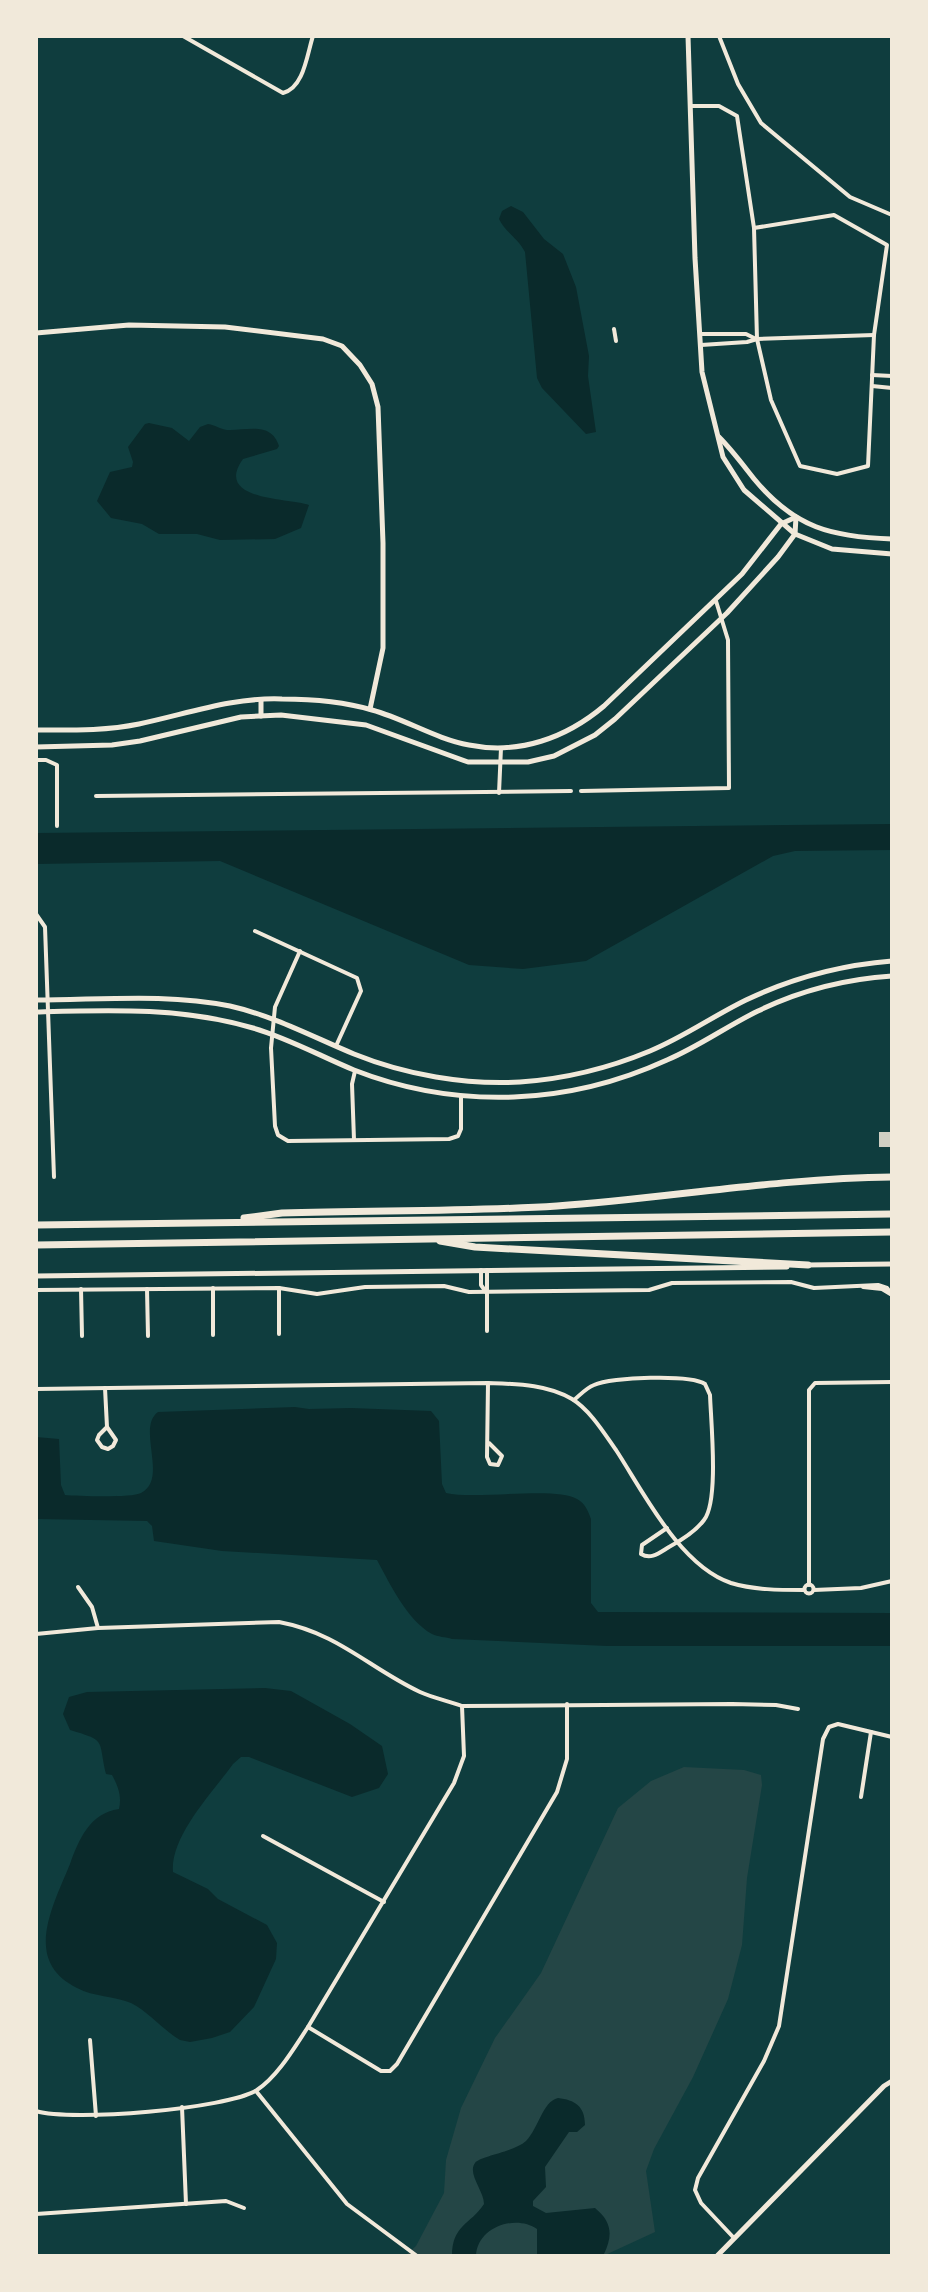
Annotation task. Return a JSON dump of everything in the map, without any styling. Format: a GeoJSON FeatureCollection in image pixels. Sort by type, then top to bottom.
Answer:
{"type":"FeatureCollection","features":[{"type":"Feature","properties":{"kind":"highway"},"geometry":{"type":"LineString","coordinates":[[215,1223],[282,1213],[554,1206],[772,1182],[892,1177]]}},
{"type":"Feature","properties":{"kind":"highway"},"geometry":{"type":"LineString","coordinates":[[36,1225],[892,1214]]}},
{"type":"Feature","properties":{"kind":"highway"},"geometry":{"type":"LineString","coordinates":[[36,1245],[892,1232]]}},
{"type":"Feature","properties":{"kind":"highway"},"geometry":{"type":"LineString","coordinates":[[426,1238],[475,1247],[808,1265]]}},
{"type":"Feature","properties":{"kind":"street"},"geometry":{"type":"LineString","coordinates":[[183,36],[276,91],[287,92],[297,84],[313,36]]}},
{"type":"Feature","properties":{"kind":"street"},"geometry":{"type":"LineString","coordinates":[[688,36],[699,334],[706,396],[723,457],[744,490],[795,534],[832,549],[892,554]]}},
{"type":"Feature","properties":{"kind":"street"},"geometry":{"type":"LineString","coordinates":[[719,36],[738,84],[761,123],[850,197],[892,215]]}},
{"type":"Feature","properties":{"kind":"street"},"geometry":{"type":"LineString","coordinates":[[690,106],[719,106],[737,116],[754,228],[757,339],[771,400],[800,466],[837,474],[868,466],[874,335],[887,245],[834,215],[754,228]]}},
{"type":"Feature","properties":{"kind":"street"},"geometry":{"type":"LineString","coordinates":[[36,333],[129,325],[225,327],[323,339],[342,346],[360,365],[372,384],[378,407],[385,630],[370,709]]}},
{"type":"Feature","properties":{"kind":"street"},"geometry":{"type":"LineString","coordinates":[[614,329],[616,341]]}},
{"type":"Feature","properties":{"kind":"street"},"geometry":{"type":"LineString","coordinates":[[699,334],[746,334],[757,339]]}},
{"type":"Feature","properties":{"kind":"street"},"geometry":{"type":"LineString","coordinates":[[700,345],[757,339],[874,335]]}},
{"type":"Feature","properties":{"kind":"street"},"geometry":{"type":"LineString","coordinates":[[872,375],[892,376]]}},
{"type":"Feature","properties":{"kind":"street"},"geometry":{"type":"LineString","coordinates":[[872,386],[892,388]]}},
{"type":"Feature","properties":{"kind":"street"},"geometry":{"type":"LineString","coordinates":[[719,436],[756,481],[796,517],[836,534],[892,539]]}},
{"type":"Feature","properties":{"kind":"street"},"geometry":{"type":"LineString","coordinates":[[36,730],[110,729],[239,700],[282,699],[370,709],[470,746],[525,746],[549,740],[585,722],[716,601],[781,524],[796,517]]}},
{"type":"Feature","properties":{"kind":"street"},"geometry":{"type":"LineString","coordinates":[[36,747],[112,745],[241,717],[281,715],[366,725],[468,762],[528,762],[554,756],[595,735],[721,619],[762,576],[795,534],[796,517]]}},
{"type":"Feature","properties":{"kind":"street"},"geometry":{"type":"LineString","coordinates":[[581,791],[729,788],[728,640],[716,601]]}},
{"type":"Feature","properties":{"kind":"street"},"geometry":{"type":"LineString","coordinates":[[261,700],[261,716]]}},
{"type":"Feature","properties":{"kind":"street"},"geometry":{"type":"LineString","coordinates":[[499,793],[501,746]]}},
{"type":"Feature","properties":{"kind":"street"},"geometry":{"type":"LineString","coordinates":[[36,760],[57,765],[57,826]]}},
{"type":"Feature","properties":{"kind":"street"},"geometry":{"type":"LineString","coordinates":[[96,796],[571,791]]}},
{"type":"Feature","properties":{"kind":"street"},"geometry":{"type":"LineString","coordinates":[[36,914],[45,927],[54,1177]]}},
{"type":"Feature","properties":{"kind":"street"},"geometry":{"type":"LineString","coordinates":[[255,931],[357,978],[361,991],[336,1046]]}},
{"type":"Feature","properties":{"kind":"street"},"geometry":{"type":"LineString","coordinates":[[300,951],[275,1007],[275,1126],[278,1135],[288,1141],[449,1139],[458,1136],[461,1129],[461,1096]]}},
{"type":"Feature","properties":{"kind":"street"},"geometry":{"type":"LineString","coordinates":[[36,1000],[175,999],[230,1007],[274,1019],[383,1064],[463,1081],[519,1082],[571,1075],[626,1060],[676,1039],[771,989],[824,972],[892,961]]}},
{"type":"Feature","properties":{"kind":"street"},"geometry":{"type":"LineString","coordinates":[[36,1012],[174,1013],[229,1022],[273,1035],[355,1070],[407,1087],[461,1096],[515,1097],[570,1091],[633,1074],[670,1059],[783,1000],[822,988],[892,976]]}},
{"type":"Feature","properties":{"kind":"street"},"geometry":{"type":"LineString","coordinates":[[626,1060],[633,1074]]}},
{"type":"Feature","properties":{"kind":"street"},"geometry":{"type":"LineString","coordinates":[[354,1140],[352,1084],[355,1070]]}},
{"type":"Feature","properties":{"kind":"street"},"geometry":{"type":"LineString","coordinates":[[515,1097],[519,1082]]}},
{"type":"Feature","properties":{"kind":"street"},"geometry":{"type":"LineString","coordinates":[[36,1276],[768,1269],[892,1264]]}},
{"type":"Feature","properties":{"kind":"street"},"geometry":{"type":"LineString","coordinates":[[484,1270],[481,1285],[486,1292],[487,1331]]}},
{"type":"Feature","properties":{"kind":"street"},"geometry":{"type":"LineString","coordinates":[[36,1290],[279,1288],[317,1294],[365,1287],[444,1286],[465,1292],[486,1292],[649,1290],[672,1283],[791,1282],[811,1288],[882,1289],[892,1295]]}},
{"type":"Feature","properties":{"kind":"street"},"geometry":{"type":"LineString","coordinates":[[213,1288],[213,1335]]}},
{"type":"Feature","properties":{"kind":"street"},"geometry":{"type":"LineString","coordinates":[[279,1288],[279,1334]]}},
{"type":"Feature","properties":{"kind":"street"},"geometry":{"type":"LineString","coordinates":[[81,1289],[82,1336]]}},
{"type":"Feature","properties":{"kind":"street"},"geometry":{"type":"LineString","coordinates":[[147,1289],[148,1336]]}},
{"type":"Feature","properties":{"kind":"street"},"geometry":{"type":"LineString","coordinates":[[574,1400],[591,1385],[607,1381],[689,1379],[705,1384],[710,1395],[712,1501],[704,1520],[677,1542],[654,1556],[648,1558],[641,1554],[642,1545],[667,1528]]}},
{"type":"Feature","properties":{"kind":"street"},"geometry":{"type":"LineString","coordinates":[[814,1590],[809,1585],[809,1390],[815,1383],[892,1382]]}},
{"type":"Feature","properties":{"kind":"street"},"geometry":{"type":"LineString","coordinates":[[488,1383],[488,1461],[498,1465],[502,1456],[489,1443]]}},
{"type":"Feature","properties":{"kind":"street"},"geometry":{"type":"LineString","coordinates":[[36,1389],[488,1383],[536,1387],[574,1400],[600,1427],[677,1542],[689,1557],[705,1569],[731,1583],[804,1590],[810,1594],[814,1590],[861,1588],[892,1581]]}},
{"type":"Feature","properties":{"kind":"street"},"geometry":{"type":"LineString","coordinates":[[105,1388],[107,1427],[116,1440],[108,1449],[100,1446],[97,1440],[107,1427]]}},
{"type":"Feature","properties":{"kind":"street"},"geometry":{"type":"LineString","coordinates":[[804,1590],[809,1585]]}},
{"type":"Feature","properties":{"kind":"street"},"geometry":{"type":"LineString","coordinates":[[78,1587],[92,1607],[98,1628]]}},
{"type":"Feature","properties":{"kind":"street"},"geometry":{"type":"LineString","coordinates":[[36,1634],[98,1628],[279,1622],[328,1636],[420,1691],[462,1706],[732,1704],[798,1709]]}},
{"type":"Feature","properties":{"kind":"street"},"geometry":{"type":"LineString","coordinates":[[308,2027],[381,2071],[390,2071],[397,2064],[557,1792],[567,1759],[567,1704]]}},
{"type":"Feature","properties":{"kind":"street"},"geometry":{"type":"LineString","coordinates":[[36,2111],[53,2116],[96,2116],[202,2106],[256,2091],[288,2056],[308,2027],[454,1783],[464,1756],[462,1706]]}},
{"type":"Feature","properties":{"kind":"street"},"geometry":{"type":"LineString","coordinates":[[734,2238],[701,2203],[695,2190],[698,2178],[764,2061],[779,2026],[823,1739],[829,1727],[838,1724],[892,1737]]}},
{"type":"Feature","properties":{"kind":"street"},"geometry":{"type":"LineString","coordinates":[[861,1797],[871,1732]]}},
{"type":"Feature","properties":{"kind":"street"},"geometry":{"type":"LineString","coordinates":[[263,1836],[384,1902]]}},
{"type":"Feature","properties":{"kind":"street"},"geometry":{"type":"LineString","coordinates":[[90,2040],[96,2116]]}},
{"type":"Feature","properties":{"kind":"street"},"geometry":{"type":"LineString","coordinates":[[717,2256],[892,2081]]}},
{"type":"Feature","properties":{"kind":"street"},"geometry":{"type":"LineString","coordinates":[[256,2091],[347,2204],[417,2256]]}},
{"type":"Feature","properties":{"kind":"street"},"geometry":{"type":"LineString","coordinates":[[182,2107],[186,2204]]}},
{"type":"Feature","properties":{"kind":"street"},"geometry":{"type":"LineString","coordinates":[[36,2214],[226,2201],[244,2208]]}},
{"type":"Feature","properties":{"kind":"shaded area"},"geometry":{"type":"Polygon","coordinates":[[[511,206],[523,212],[544,239],[563,254],[576,287],[589,356],[588,376],[596,432],[586,434],[542,388],[537,378],[525,252],[499,219],[502,211],[511,206]]]}},
{"type":"Feature","properties":{"kind":"shaded area"},"geometry":{"type":"Polygon","coordinates":[[[149,423],[172,428],[189,441],[200,427],[208,424],[227,430],[257,429],[270,433],[279,446],[243,459],[236,473],[238,483],[257,495],[309,505],[301,528],[275,539],[220,540],[197,534],[159,534],[142,524],[111,518],[97,501],[110,472],[132,467],[128,447],[149,423]]]}},
{"type":"Feature","properties":{"kind":"shaded area"},"geometry":{"type":"Polygon","coordinates":[[[892,824],[892,850],[795,851],[773,856],[586,961],[523,969],[469,965],[220,861],[36,864],[36,833],[892,824]]]}},
{"type":"Feature","properties":{"kind":"shaded area"},"geometry":{"type":"Polygon","coordinates":[[[295,1407],[431,1411],[439,1421],[442,1484],[446,1493],[552,1494],[567,1495],[580,1501],[591,1519],[591,1603],[598,1612],[892,1613],[892,1646],[607,1646],[452,1639],[432,1634],[415,1620],[400,1601],[377,1560],[222,1551],[154,1541],[152,1526],[147,1521],[36,1519],[36,1437],[59,1439],[61,1485],[65,1495],[127,1496],[141,1493],[149,1486],[153,1465],[150,1429],[158,1412],[295,1407]]]}},
{"type":"Feature","properties":{"kind":"shaded area"},"geometry":{"type":"Polygon","coordinates":[[[265,1688],[291,1691],[382,1746],[388,1774],[379,1788],[352,1797],[249,1757],[241,1757],[204,1801],[178,1844],[173,1872],[267,1925],[277,1943],[276,1959],[254,2007],[230,2032],[190,2042],[180,2040],[131,2003],[77,1988],[60,1977],[50,1963],[46,1932],[77,1845],[93,1822],[109,1811],[119,1809],[120,1804],[118,1787],[112,1775],[106,1774],[99,1743],[70,1730],[63,1714],[69,1697],[87,1692],[265,1688]]]}},
{"type":"Feature","properties":{"kind":"shaded area"},"geometry":{"type":"Polygon","coordinates":[[[684,1767],[744,1770],[761,1775],[762,1785],[747,1878],[742,1945],[728,1999],[646,2171],[655,2232],[603,2256],[405,2256],[416,2246],[444,2193],[446,2160],[461,2108],[495,2038],[541,1973],[618,1808],[651,1781],[684,1767]]]}},
{"type":"Feature","properties":{"kind":"shaded area"},"geometry":{"type":"Polygon","coordinates":[[[558,2098],[578,2105],[585,2125],[577,2132],[569,2132],[545,2167],[546,2187],[533,2201],[533,2206],[546,2213],[595,2208],[605,2218],[609,2229],[604,2254],[537,2256],[537,2229],[509,2223],[483,2237],[476,2256],[452,2256],[458,2231],[484,2204],[474,2177],[475,2163],[526,2141],[544,2110],[558,2098]]]}},
{"type":"Feature","properties":{"kind":"building"},"geometry":{"type":"Polygon","coordinates":[[[879,1132],[892,1132],[892,1147],[879,1147],[879,1132]]]}}]}
